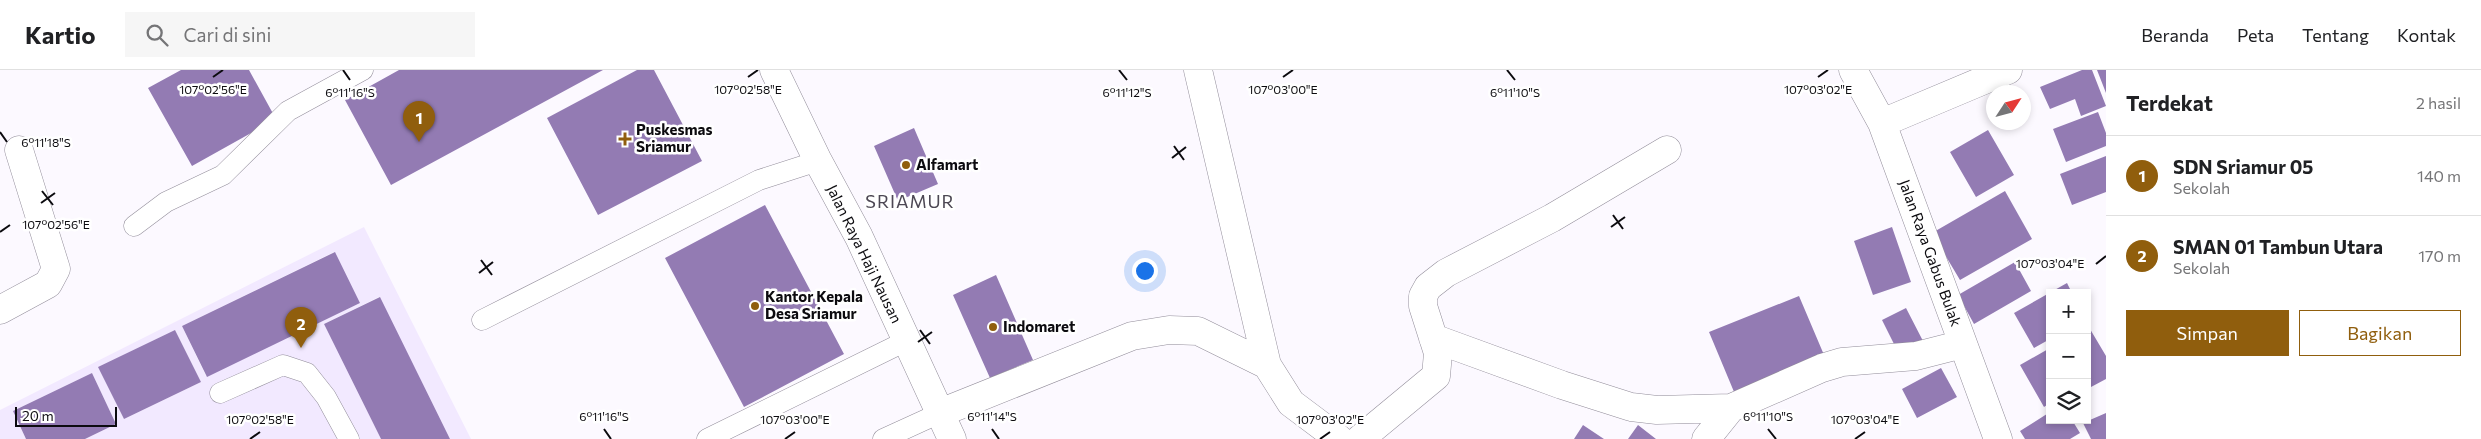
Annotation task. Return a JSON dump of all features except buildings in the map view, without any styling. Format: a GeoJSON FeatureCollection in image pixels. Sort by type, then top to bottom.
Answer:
{"type":"FeatureCollection","features":[{"type":"Feature","properties":{"kind":"street","name":"Jalan Raya Haji Nausan"},"geometry":{"type":"LineString","coordinates":[[774,70],[818,160],[859,237],[952,439]]}},
{"type":"Feature","properties":{"kind":"street"},"geometry":{"type":"LineString","coordinates":[[1198,70],[1267,365],[1291,403],[1339,439]]}},
{"type":"Feature","properties":{"kind":"street","name":"Jalan Raya Gabus Bulak"},"geometry":{"type":"LineString","coordinates":[[1853,70],[1882,123],[1998,439]]}},
{"type":"Feature","properties":{"kind":"street"},"geometry":{"type":"LineString","coordinates":[[1882,123],[2008,70]]}},
{"type":"Feature","properties":{"kind":"street"},"geometry":{"type":"LineString","coordinates":[[0,310],[48,284],[56,269],[18,150]]}},
{"type":"Feature","properties":{"kind":"street"},"geometry":{"type":"LineString","coordinates":[[1360,439],[1436,376],[1438,353],[1423,306],[1423,296],[1428,287],[1438,279],[1552,218],[1667,150]]}},
{"type":"Feature","properties":{"kind":"street"},"geometry":{"type":"LineString","coordinates":[[940,413],[1132,336],[1169,330],[1198,331],[1267,365]]}},
{"type":"Feature","properties":{"kind":"street"},"geometry":{"type":"LineString","coordinates":[[1433,338],[1562,385],[1631,407],[1657,410],[1731,408],[1822,368],[1842,362],[1916,356],[1963,344]]}},
{"type":"Feature","properties":{"kind":"street"},"geometry":{"type":"LineString","coordinates":[[1706,439],[1731,408]]}},
{"type":"Feature","properties":{"kind":"lane"},"geometry":{"type":"LineString","coordinates":[[134,226],[166,202],[223,175],[288,111],[363,70]]}},
{"type":"Feature","properties":{"kind":"lane"},"geometry":{"type":"LineString","coordinates":[[482,320],[759,180],[818,160]]}},
{"type":"Feature","properties":{"kind":"lane"},"geometry":{"type":"LineString","coordinates":[[707,439],[906,341]]}},
{"type":"Feature","properties":{"kind":"lane"},"geometry":{"type":"LineString","coordinates":[[220,393],[283,365],[307,373],[326,396],[349,439]]}},
{"type":"Feature","properties":{"kind":"lane"},"geometry":{"type":"LineString","coordinates":[[883,439],[940,413]]}},
{"type":"Feature","properties":{"kind":"shaded area"},"geometry":{"type":"Polygon","coordinates":[[[364,227],[471,439],[450,439],[379,297],[324,324],[381,439],[85,439],[116,424],[92,373],[13,411],[26,439],[0,439],[0,410],[364,227]],[[334,252],[182,326],[206,376],[360,303],[334,252]],[[175,330],[99,367],[124,419],[201,382],[175,330]]]}},
{"type":"Feature","properties":{"kind":"place","name":"Puskesmas Sriamur"},"geometry":{"type":"Point","coordinates":[625,139]}},
{"type":"Feature","properties":{"kind":"place","name":"SDN Sriamur 05"},"geometry":{"type":"Point","coordinates":[419,142]}},
{"type":"Feature","properties":{"kind":"place","name":"Alfamart"},"geometry":{"type":"Point","coordinates":[906,165]}},
{"type":"Feature","properties":{"kind":"place","name":"Kantor Kepala Desa Sriamur"},"geometry":{"type":"Point","coordinates":[755,306]}},
{"type":"Feature","properties":{"kind":"place","name":"Indomaret"},"geometry":{"type":"Point","coordinates":[993,327]}},
{"type":"Feature","properties":{"kind":"place","name":"SMAN 01 Tambun Utara"},"geometry":{"type":"Point","coordinates":[301,348]}},
{"type":"Feature","properties":{"kind":"district","name":"SRIAMUR"},"geometry":{"type":"Point","coordinates":[910,202]}}]}
